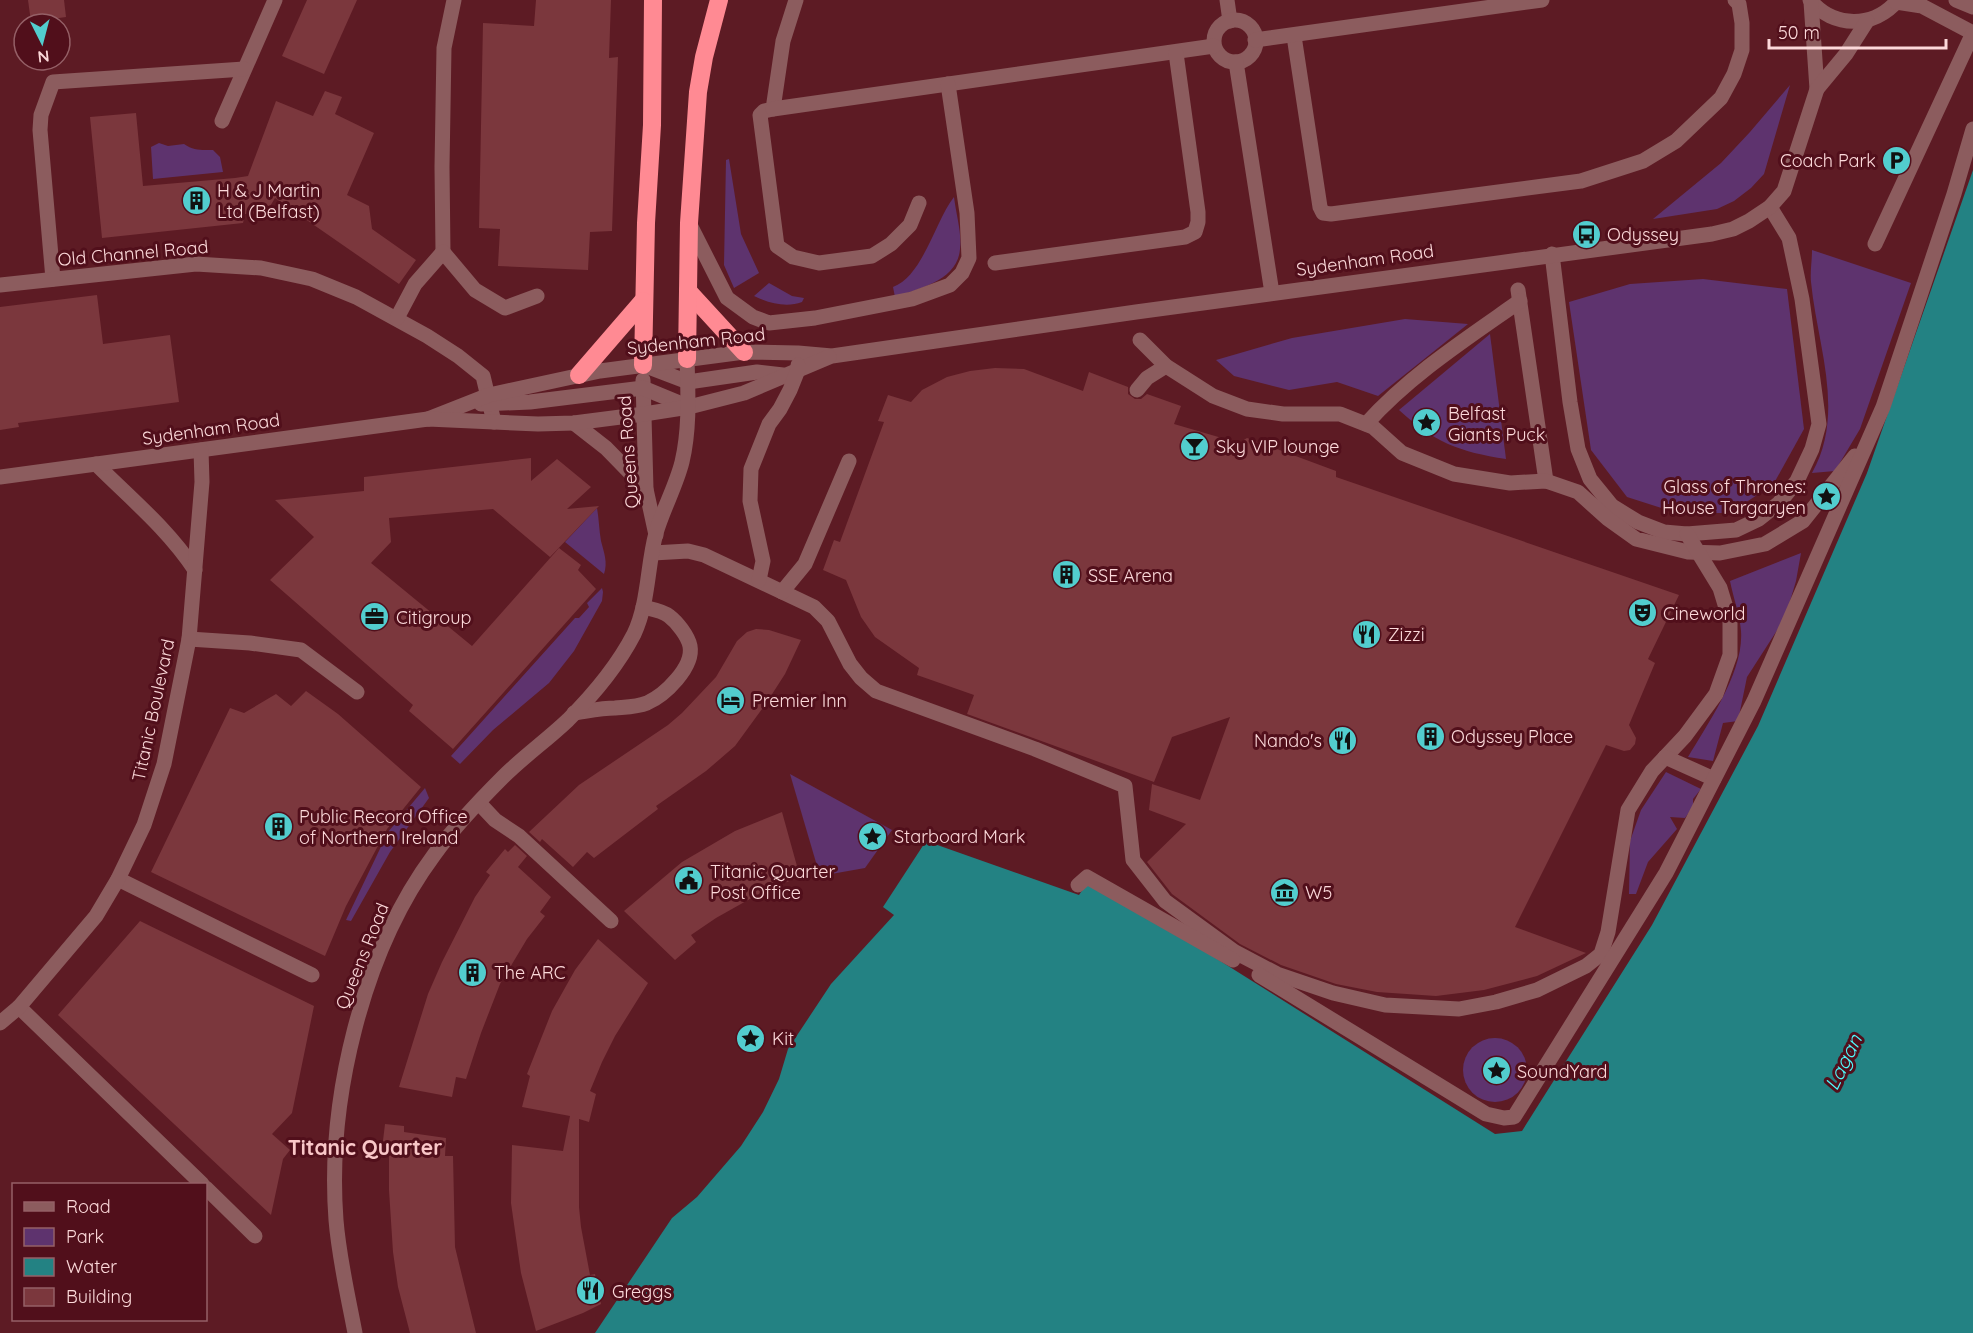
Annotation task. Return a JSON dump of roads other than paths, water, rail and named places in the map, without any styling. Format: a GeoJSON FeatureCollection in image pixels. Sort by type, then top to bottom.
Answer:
{"type":"FeatureCollection","features":[{"type":"Feature","properties":{"kind":"highway"},"geometry":{"type":"LineString","coordinates":[[643,365],[643,301],[652,125],[653,0]]}},
{"type":"Feature","properties":{"kind":"highway"},"geometry":{"type":"LineString","coordinates":[[687,359],[689,223],[698,92],[704,57],[719,0]]}},
{"type":"Feature","properties":{"kind":"highway"},"geometry":{"type":"LineString","coordinates":[[688,291],[744,352]]}},
{"type":"Feature","properties":{"kind":"highway"},"geometry":{"type":"LineString","coordinates":[[579,375],[643,301]]}},
{"type":"Feature","properties":{"kind":"street"},"geometry":{"type":"LineString","coordinates":[[222,121],[275,0]]}},
{"type":"Feature","properties":{"kind":"street"},"geometry":{"type":"LineString","coordinates":[[454,0],[444,48],[443,252],[475,290],[505,308],[537,296]]}},
{"type":"Feature","properties":{"kind":"street"},"geometry":{"type":"LineString","coordinates":[[773,109],[783,41],[796,0]]}},
{"type":"Feature","properties":{"kind":"street"},"geometry":{"type":"LineString","coordinates":[[1227,0],[1230,21]]}},
{"type":"Feature","properties":{"kind":"street"},"geometry":{"type":"LineString","coordinates":[[1256,40],[1510,2],[1542,0]]}},
{"type":"Feature","properties":{"kind":"street"},"geometry":{"type":"LineString","coordinates":[[1294,36],[1320,207],[1323,213],[1331,214],[1581,181],[1643,161],[1676,141],[1721,98],[1734,74],[1742,50],[1742,22],[1739,4],[1735,0]]}},
{"type":"Feature","properties":{"kind":"street"},"geometry":{"type":"LineString","coordinates":[[1956,0],[1973,7]]}},
{"type":"Feature","properties":{"kind":"street","name":"Sydenham Road"},"geometry":{"type":"LineString","coordinates":[[1810,1],[1822,13],[1851,22],[1867,21],[1883,14],[1897,1]]}},
{"type":"Feature","properties":{"kind":"street","name":"Sydenham Road"},"geometry":{"type":"LineString","coordinates":[[1810,1],[1817,89]]}},
{"type":"Feature","properties":{"kind":"street"},"geometry":{"type":"LineString","coordinates":[[1875,244],[1973,33],[1922,6],[1897,1]]}},
{"type":"Feature","properties":{"kind":"street"},"geometry":{"type":"LineString","coordinates":[[1236,20],[1247,24],[1256,40],[1251,55],[1242,61],[1236,62],[1222,58],[1214,46],[1219,27],[1230,21],[1236,20]]}},
{"type":"Feature","properties":{"kind":"street","name":"Sydenham Road"},"geometry":{"type":"LineString","coordinates":[[428,419],[465,404],[579,375],[643,365],[744,352],[832,356],[1732,229],[1770,207],[1784,191],[1817,89],[1846,54],[1867,21]]}},
{"type":"Feature","properties":{"kind":"street"},"geometry":{"type":"LineString","coordinates":[[919,203],[910,225],[891,244],[872,256],[819,263],[793,257],[777,246],[760,115],[764,111],[773,109],[1214,46]]}},
{"type":"Feature","properties":{"kind":"street"},"geometry":{"type":"LineString","coordinates":[[995,263],[1185,237],[1195,232],[1198,212],[1176,53]]}},
{"type":"Feature","properties":{"kind":"street"},"geometry":{"type":"LineString","coordinates":[[1236,62],[1272,293]]}},
{"type":"Feature","properties":{"kind":"street"},"geometry":{"type":"LineString","coordinates":[[53,279],[40,130],[41,114],[53,82],[244,69]]}},
{"type":"Feature","properties":{"kind":"street"},"geometry":{"type":"LineString","coordinates":[[689,223],[727,298],[753,317],[769,323],[815,318],[912,299],[950,285],[962,273],[969,258],[967,213],[948,84]]}},
{"type":"Feature","properties":{"kind":"street"},"geometry":{"type":"LineString","coordinates":[[1078,885],[1088,877],[1277,986],[1486,1114],[1504,1118],[1514,1117],[1666,873],[1754,701],[1882,407],[1947,216],[1973,129]]}},
{"type":"Feature","properties":{"kind":"street"},"geometry":{"type":"LineString","coordinates":[[1552,255],[1570,402],[1578,449],[1590,479],[1612,506],[1638,522],[1664,532],[1687,534],[1736,530],[1759,519],[1779,503],[1797,481],[1812,449],[1820,424],[1802,298],[1789,238],[1770,207]]}},
{"type":"Feature","properties":{"kind":"street"},"geometry":{"type":"LineString","coordinates":[[397,318],[415,284],[443,252]]}},
{"type":"Feature","properties":{"kind":"street","name":"Old Channel Road"},"geometry":{"type":"LineString","coordinates":[[0,285],[196,264],[261,268],[312,279],[356,297],[397,318],[478,370],[483,376],[494,422]]}},
{"type":"Feature","properties":{"kind":"street"},"geometry":{"type":"LineString","coordinates":[[1366,424],[1379,409],[1439,358],[1519,296],[1546,481]]}},
{"type":"Feature","properties":{"kind":"street"},"geometry":{"type":"LineString","coordinates":[[1140,340],[1166,366],[1213,396],[1247,409],[1283,414],[1340,414],[1373,427],[1402,453],[1454,474],[1510,483],[1546,481],[1578,492],[1608,519],[1636,539],[1688,552],[1720,553],[1765,544],[1803,521],[1869,439]]}},
{"type":"Feature","properties":{"kind":"street"},"geometry":{"type":"LineString","coordinates":[[759,580],[763,561],[750,501],[751,469],[769,424],[785,400],[798,353]]}},
{"type":"Feature","properties":{"kind":"street","name":"Sydenham Road"},"geometry":{"type":"LineString","coordinates":[[0,477],[428,419],[574,423],[644,414],[689,407],[744,393],[832,356]]}},
{"type":"Feature","properties":{"kind":"street","name":"Queens Road"},"geometry":{"type":"LineString","coordinates":[[353,1333],[336,1219],[336,1174],[339,1100],[360,1007],[396,916],[434,855],[503,777],[574,713],[606,677],[635,632],[643,607],[656,535],[681,463],[687,435],[689,407],[687,359]]}},
{"type":"Feature","properties":{"kind":"street"},"geometry":{"type":"LineString","coordinates":[[643,365],[688,382],[757,372],[792,373]]}},
{"type":"Feature","properties":{"kind":"street","name":"Queens Road"},"geometry":{"type":"LineString","coordinates":[[643,365],[646,489],[656,535]]}},
{"type":"Feature","properties":{"kind":"street"},"geometry":{"type":"LineString","coordinates":[[1137,390],[1147,378],[1166,366]]}},
{"type":"Feature","properties":{"kind":"street"},"geometry":{"type":"LineString","coordinates":[[490,399],[530,402],[643,387],[689,407]]}},
{"type":"Feature","properties":{"kind":"street"},"geometry":{"type":"LineString","coordinates":[[574,423],[606,448],[646,489]]}},
{"type":"Feature","properties":{"kind":"street","name":"Titanic Boulevard"},"geometry":{"type":"LineString","coordinates":[[0,1023],[19,1007],[96,916],[118,879],[144,825],[164,764],[189,639],[202,482],[201,450]]}},
{"type":"Feature","properties":{"kind":"street"},"geometry":{"type":"LineString","coordinates":[[782,592],[805,564],[849,461]]}},
{"type":"Feature","properties":{"kind":"street"},"geometry":{"type":"LineString","coordinates":[[96,464],[153,518],[178,545],[195,570]]}},
{"type":"Feature","properties":{"kind":"street"},"geometry":{"type":"LineString","coordinates":[[653,553],[688,551],[704,555],[814,607],[828,621],[850,664],[876,691],[1035,749],[1125,786],[1133,860],[1165,901],[1235,952],[1277,974],[1333,993],[1385,1005],[1460,1009],[1496,1002],[1537,990],[1586,966],[1602,954],[1608,932],[1628,810],[1652,771],[1685,736],[1716,694],[1730,655],[1730,621],[1720,588],[1687,534]]}},
{"type":"Feature","properties":{"kind":"street"},"geometry":{"type":"LineString","coordinates":[[574,713],[626,708],[648,702],[668,689],[682,673],[687,665],[691,647],[685,633],[668,614],[643,607]]}},
{"type":"Feature","properties":{"kind":"street"},"geometry":{"type":"LineString","coordinates":[[189,639],[250,643],[301,650],[357,692]]}},
{"type":"Feature","properties":{"kind":"street"},"geometry":{"type":"LineString","coordinates":[[1665,757],[1714,779]]}},
{"type":"Feature","properties":{"kind":"street"},"geometry":{"type":"LineString","coordinates":[[479,803],[495,819],[519,836],[611,921]]}},
{"type":"Feature","properties":{"kind":"street"},"geometry":{"type":"LineString","coordinates":[[118,879],[312,975]]}},
{"type":"Feature","properties":{"kind":"street"},"geometry":{"type":"LineString","coordinates":[[19,1007],[201,1183]]}},
{"type":"Feature","properties":{"kind":"street"},"geometry":{"type":"LineString","coordinates":[[207,1189],[255,1236]]}},
{"type":"Feature","properties":{"kind":"water","name":"Lagan"},"geometry":{"type":"Polygon","coordinates":[[[1973,170],[1973,1333],[595,1333],[672,1218],[697,1197],[741,1146],[763,1112],[779,1079],[788,1049],[831,984],[894,915],[883,907],[926,841],[1079,895],[1087,883],[1206,952],[1495,1134],[1522,1131],[1652,925],[1758,726],[1867,473],[1973,170]]]}},
{"type":"Feature","properties":{"kind":"place","name":"Coach Park"},"geometry":{"type":"Point","coordinates":[1897,160]}},
{"type":"Feature","properties":{"kind":"place","name":"H & J Martin Ltd (Belfast)"},"geometry":{"type":"Point","coordinates":[196,200]}},
{"type":"Feature","properties":{"kind":"place","name":"Odyssey"},"geometry":{"type":"Point","coordinates":[1586,234]}},
{"type":"Feature","properties":{"kind":"place","name":"Belfast Giants Puck"},"geometry":{"type":"Point","coordinates":[1427,423]}},
{"type":"Feature","properties":{"kind":"place","name":"Sky VIP lounge"},"geometry":{"type":"Point","coordinates":[1195,446]}},
{"type":"Feature","properties":{"kind":"place","name":"Glass of Thrones: House Targaryen"},"geometry":{"type":"Point","coordinates":[1827,496]}},
{"type":"Feature","properties":{"kind":"place","name":"SSE Arena"},"geometry":{"type":"Point","coordinates":[1067,575]}},
{"type":"Feature","properties":{"kind":"place","name":"Cineworld"},"geometry":{"type":"Point","coordinates":[1642,613]}},
{"type":"Feature","properties":{"kind":"place","name":"Citigroup"},"geometry":{"type":"Point","coordinates":[375,617]}},
{"type":"Feature","properties":{"kind":"place","name":"Zizzi"},"geometry":{"type":"Point","coordinates":[1367,634]}},
{"type":"Feature","properties":{"kind":"place","name":"Premier Inn"},"geometry":{"type":"Point","coordinates":[731,700]}},
{"type":"Feature","properties":{"kind":"place","name":"Odyssey Place"},"geometry":{"type":"Point","coordinates":[1430,736]}},
{"type":"Feature","properties":{"kind":"place","name":"Nando's"},"geometry":{"type":"Point","coordinates":[1343,740]}},
{"type":"Feature","properties":{"kind":"place","name":"Public Record Office of Northern Ireland"},"geometry":{"type":"Point","coordinates":[278,826]}},
{"type":"Feature","properties":{"kind":"place","name":"Starboard Mark"},"geometry":{"type":"Point","coordinates":[873,836]}},
{"type":"Feature","properties":{"kind":"place","name":"Titanic Quarter Post Office"},"geometry":{"type":"Point","coordinates":[689,881]}},
{"type":"Feature","properties":{"kind":"place","name":"W5"},"geometry":{"type":"Point","coordinates":[1284,892]}},
{"type":"Feature","properties":{"kind":"place","name":"The ARC"},"geometry":{"type":"Point","coordinates":[473,972]}},
{"type":"Feature","properties":{"kind":"place","name":"Kit"},"geometry":{"type":"Point","coordinates":[751,1038]}},
{"type":"Feature","properties":{"kind":"place","name":"SoundYard"},"geometry":{"type":"Point","coordinates":[1496,1071]}},
{"type":"Feature","properties":{"kind":"place","name":"Greggs"},"geometry":{"type":"Point","coordinates":[591,1291]}},
{"type":"Feature","properties":{"kind":"district","name":"Titanic Quarter"},"geometry":{"type":"Point","coordinates":[365,1147]}}]}
